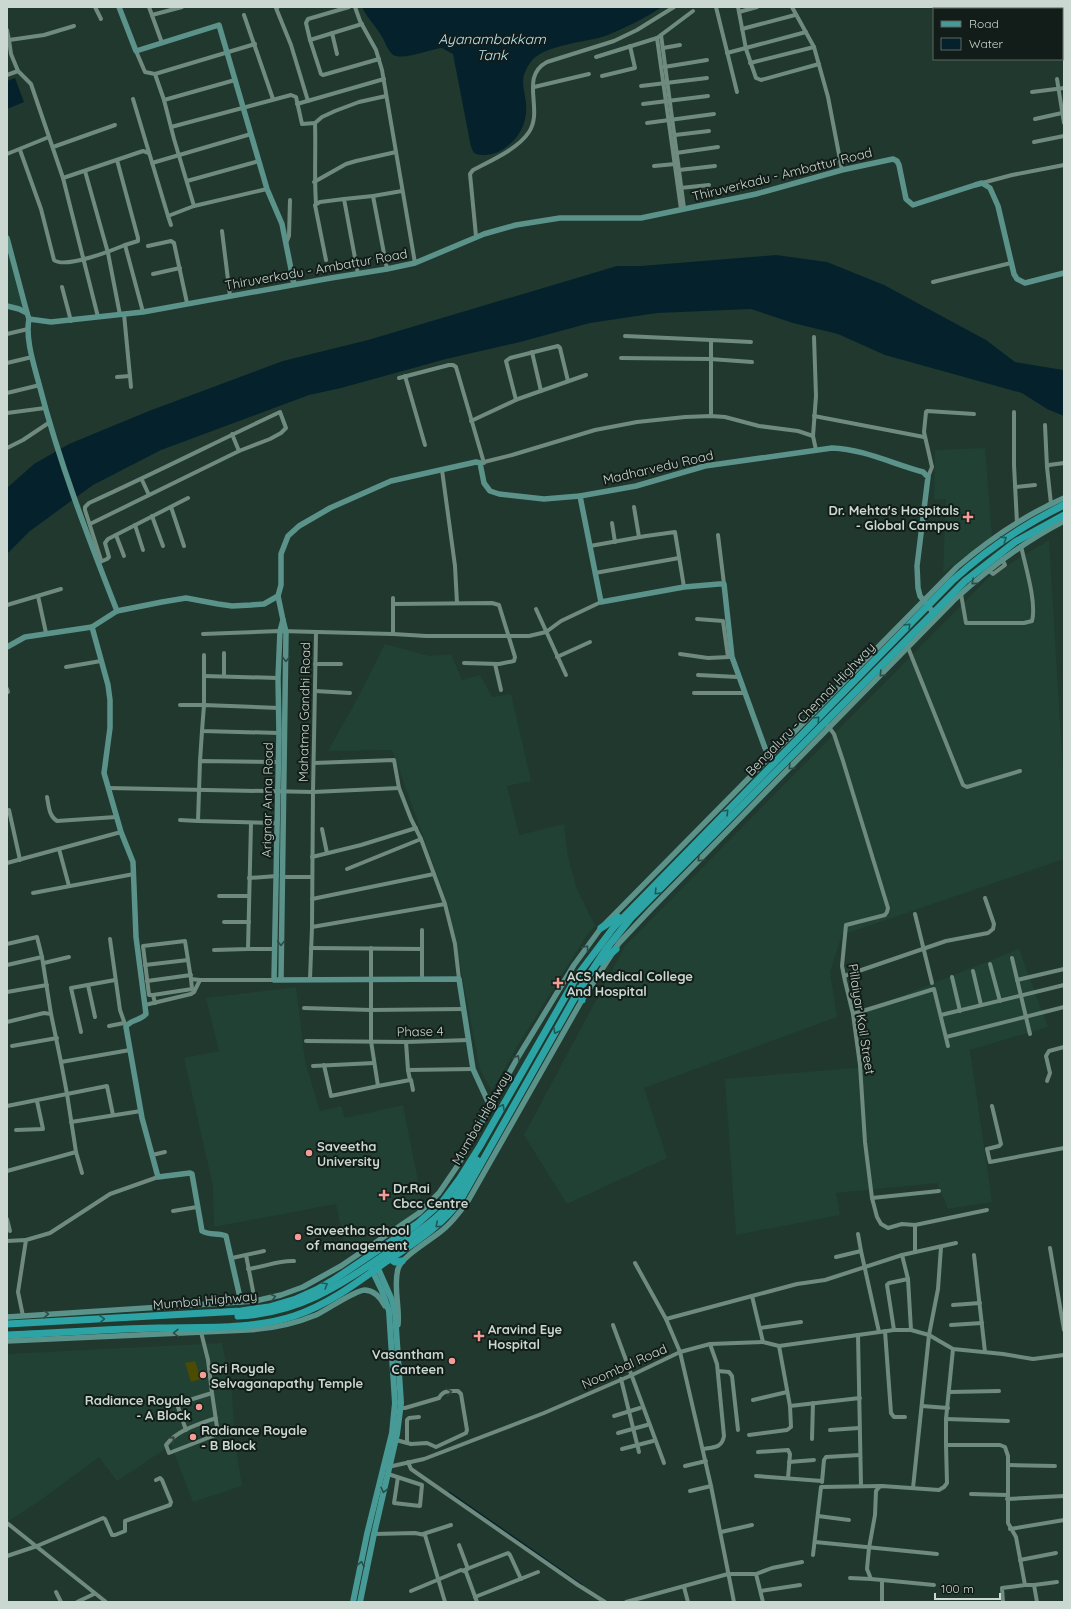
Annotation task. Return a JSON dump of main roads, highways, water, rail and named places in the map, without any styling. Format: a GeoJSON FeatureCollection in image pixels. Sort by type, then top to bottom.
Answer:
{"type":"FeatureCollection","features":[{"type":"Feature","properties":{"kind":"highway","name":"Bengaluru - Chennai Highway"},"geometry":{"type":"LineString","coordinates":[[594,952],[614,927],[653,885],[926,603],[997,544],[1026,525],[1064,505]]}},
{"type":"Feature","properties":{"kind":"highway","name":"Bengaluru - Chennai Highway"},"geometry":{"type":"LineString","coordinates":[[588,976],[619,932],[642,907],[828,725],[966,581],[995,556],[1027,534],[1064,515]]}},
{"type":"Feature","properties":{"kind":"highway"},"geometry":{"type":"LineString","coordinates":[[601,928],[614,921],[653,885]]}},
{"type":"Feature","properties":{"kind":"highway"},"geometry":{"type":"LineString","coordinates":[[7,1335],[68,1335],[260,1324],[293,1316],[314,1308],[353,1285],[438,1226],[454,1209],[580,988],[588,976],[616,948]]}},
{"type":"Feature","properties":{"kind":"highway","name":"Mumbai Highway"},"geometry":{"type":"LineString","coordinates":[[7,1324],[228,1312],[269,1306],[307,1294],[335,1279],[417,1224],[443,1201],[460,1178],[493,1124],[577,976],[594,952]]}},
{"type":"Feature","properties":{"kind":"highway"},"geometry":{"type":"LineString","coordinates":[[580,988],[582,1000]]}},
{"type":"Feature","properties":{"kind":"highway"},"geometry":{"type":"LineString","coordinates":[[188,1314],[244,1315],[266,1313],[286,1308],[326,1293],[372,1263],[397,1255],[447,1206],[469,1175],[493,1124]]}},
{"type":"Feature","properties":{"kind":"main road"},"geometry":{"type":"LineString","coordinates":[[354,1602],[367,1534],[382,1468],[392,1433],[395,1403],[389,1315],[385,1298],[372,1263]]}},
{"type":"Feature","properties":{"kind":"main road"},"geometry":{"type":"LineString","coordinates":[[360,1602],[396,1440],[400,1408],[397,1321],[392,1300],[372,1263]]}},
{"type":"Feature","properties":{"kind":"water","name":"Ayanambakkam Tank"},"geometry":{"type":"Polygon","coordinates":[[[362,7],[662,7],[636,22],[608,35],[554,48],[536,57],[530,63],[523,78],[526,111],[523,125],[517,137],[500,151],[484,155],[474,153],[471,147],[453,54],[442,48],[402,57],[392,54],[362,7]]]}},
{"type":"Feature","properties":{"kind":"water"},"geometry":{"type":"Polygon","coordinates":[[[15,78],[24,102],[7,109],[7,81],[15,78]]]}},
{"type":"Feature","properties":{"kind":"water"},"geometry":{"type":"Polygon","coordinates":[[[776,255],[827,262],[884,285],[986,340],[1015,362],[1063,370],[1064,416],[1047,409],[1022,393],[885,355],[838,334],[793,323],[751,309],[657,313],[590,323],[309,395],[161,450],[93,485],[30,531],[7,554],[7,488],[34,464],[69,444],[149,411],[283,361],[368,340],[617,266],[641,266],[776,255]]]}},
{"type":"Feature","properties":{"kind":"waterway"},"geometry":{"type":"LineString","coordinates":[[449,1492],[582,1585]]}},
{"type":"Feature","properties":{"kind":"place","name":"Dr. Mehta's Hospitals - Global Campus"},"geometry":{"type":"Point","coordinates":[968,517]}},
{"type":"Feature","properties":{"kind":"place","name":"ACS Medical College And Hospital"},"geometry":{"type":"Point","coordinates":[558,983]}},
{"type":"Feature","properties":{"kind":"place","name":"Saveetha University"},"geometry":{"type":"Point","coordinates":[309,1153]}},
{"type":"Feature","properties":{"kind":"place","name":"Dr.Rai Cbcc Centre"},"geometry":{"type":"Point","coordinates":[384,1195]}},
{"type":"Feature","properties":{"kind":"place","name":"Saveetha school of management"},"geometry":{"type":"Point","coordinates":[298,1237]}},
{"type":"Feature","properties":{"kind":"place","name":"Aravind Eye Hospital"},"geometry":{"type":"Point","coordinates":[479,1336]}},
{"type":"Feature","properties":{"kind":"place","name":"Vasantham Canteen"},"geometry":{"type":"Point","coordinates":[452,1361]}},
{"type":"Feature","properties":{"kind":"place","name":"Sri Royale Selvaganapathy Temple"},"geometry":{"type":"Point","coordinates":[203,1375]}},
{"type":"Feature","properties":{"kind":"place","name":"Radiance Royale - A Block"},"geometry":{"type":"Point","coordinates":[199,1407]}},
{"type":"Feature","properties":{"kind":"place","name":"Radiance Royale - B Block"},"geometry":{"type":"Point","coordinates":[193,1437]}}]}
